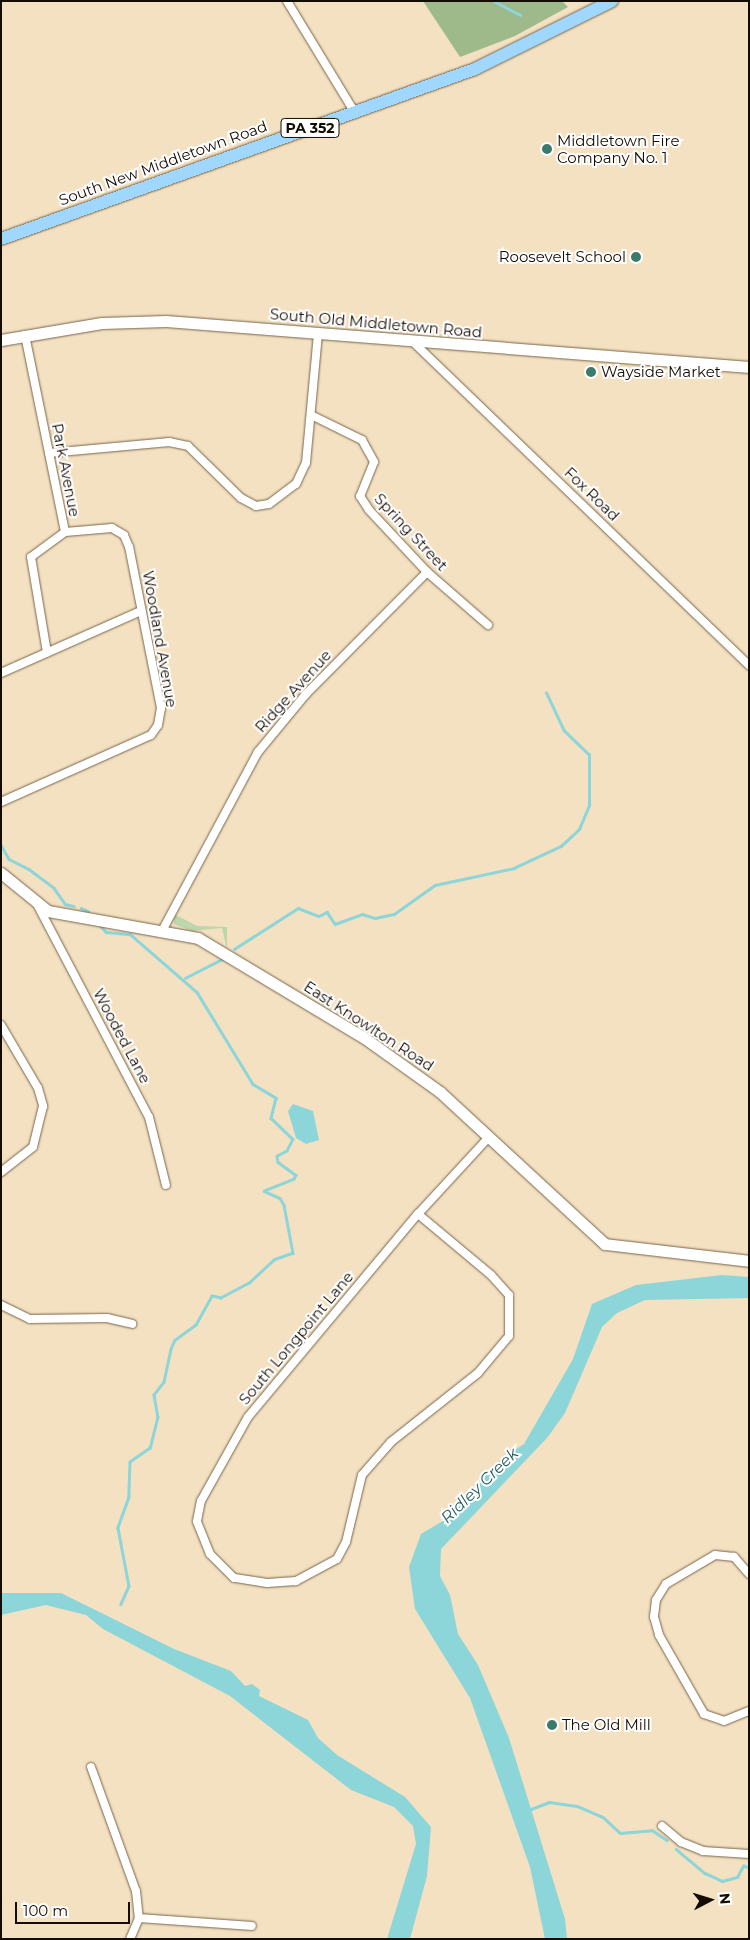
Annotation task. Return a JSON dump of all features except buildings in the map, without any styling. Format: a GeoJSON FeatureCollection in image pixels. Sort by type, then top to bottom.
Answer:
{"type":"FeatureCollection","features":[{"type":"Feature","properties":{"kind":"main road","name":"South New Middletown Road"},"geometry":{"type":"LineString","coordinates":[[1,239],[355,113],[500,58],[612,1]]}},
{"type":"Feature","properties":{"kind":"main road","name":"South Old Middletown Road"},"geometry":{"type":"LineString","coordinates":[[1,340],[131,321],[749,366]]}},
{"type":"Feature","properties":{"kind":"main road"},"geometry":{"type":"LineString","coordinates":[[1,873],[38,906]]}},
{"type":"Feature","properties":{"kind":"main road","name":"East Knowlton Road"},"geometry":{"type":"LineString","coordinates":[[38,906],[163,928],[207,943],[376,1045],[419,1074],[605,1244],[749,1261]]}},
{"type":"Feature","properties":{"kind":"street"},"geometry":{"type":"LineString","coordinates":[[286,1],[355,113]]}},
{"type":"Feature","properties":{"kind":"street"},"geometry":{"type":"LineString","coordinates":[[49,453],[169,442],[188,446],[228,488],[256,506],[282,497],[296,484],[306,463],[318,334]]}},
{"type":"Feature","properties":{"kind":"street","name":"Park Avenue"},"geometry":{"type":"LineString","coordinates":[[25,335],[65,532],[31,557],[29,570],[47,652]]}},
{"type":"Feature","properties":{"kind":"street","name":"Fox Road"},"geometry":{"type":"LineString","coordinates":[[414,343],[749,665]]}},
{"type":"Feature","properties":{"kind":"street","name":"Spring Street"},"geometry":{"type":"LineString","coordinates":[[311,415],[362,440],[371,452],[374,462],[360,496],[427,572],[488,625]]}},
{"type":"Feature","properties":{"kind":"street","name":"Woodland Avenue"},"geometry":{"type":"LineString","coordinates":[[1,802],[151,735],[161,708],[142,611],[124,535],[100,526],[65,532]]}},
{"type":"Feature","properties":{"kind":"street","name":"Ridge Avenue"},"geometry":{"type":"LineString","coordinates":[[163,928],[258,752],[306,694],[427,572]]}},
{"type":"Feature","properties":{"kind":"street"},"geometry":{"type":"LineString","coordinates":[[1,673],[142,611]]}},
{"type":"Feature","properties":{"kind":"street","name":"Wooded Lane"},"geometry":{"type":"LineString","coordinates":[[38,906],[150,1117],[166,1185]]}},
{"type":"Feature","properties":{"kind":"street"},"geometry":{"type":"LineString","coordinates":[[1,1025],[38,1088],[42,1106],[33,1147],[1,1172]]}},
{"type":"Feature","properties":{"kind":"street","name":"South Longpoint Lane"},"geometry":{"type":"LineString","coordinates":[[418,1214],[509,1295],[508,1336],[478,1372],[391,1442],[362,1475],[346,1542],[337,1559],[296,1581],[248,1582],[234,1578],[218,1567],[200,1535],[201,1501],[248,1417],[418,1214],[490,1137]]}},
{"type":"Feature","properties":{"kind":"street"},"geometry":{"type":"LineString","coordinates":[[1,1305],[30,1318],[107,1318],[132,1324]]}},
{"type":"Feature","properties":{"kind":"street"},"geometry":{"type":"LineString","coordinates":[[748,1570],[731,1555],[710,1557],[663,1587],[654,1617],[659,1635],[704,1714],[724,1721],[749,1711]]}},
{"type":"Feature","properties":{"kind":"street"},"geometry":{"type":"LineString","coordinates":[[91,1767],[136,1891],[139,1918],[130,1939]]}},
{"type":"Feature","properties":{"kind":"street"},"geometry":{"type":"LineString","coordinates":[[662,1826],[681,1842],[703,1851],[749,1854]]}},
{"type":"Feature","properties":{"kind":"street"},"geometry":{"type":"LineString","coordinates":[[139,1918],[252,1926]]}},
{"type":"Feature","properties":{"kind":"green space"},"geometry":{"type":"Polygon","coordinates":[[[423,1],[562,1],[568,7],[515,36],[460,57],[423,1]]]}},
{"type":"Feature","properties":{"kind":"green space"},"geometry":{"type":"Polygon","coordinates":[[[174,914],[197,926],[227,927],[227,950],[222,928],[192,931],[174,924],[174,914]]]}},
{"type":"Feature","properties":{"kind":"water"},"geometry":{"type":"Polygon","coordinates":[[[293,1104],[313,1111],[319,1140],[306,1144],[296,1138],[288,1111],[293,1104]]]}},
{"type":"Feature","properties":{"kind":"water","name":"Ridley Creek"},"geometry":{"type":"Polygon","coordinates":[[[722,1275],[749,1277],[749,1298],[645,1300],[617,1313],[602,1327],[565,1413],[547,1438],[441,1549],[440,1576],[450,1595],[458,1634],[478,1665],[509,1738],[565,1919],[567,1939],[545,1939],[530,1867],[470,1698],[415,1609],[409,1567],[421,1534],[448,1518],[501,1459],[524,1444],[573,1359],[592,1304],[636,1285],[722,1275]]]}},
{"type":"Feature","properties":{"kind":"water"},"geometry":{"type":"Polygon","coordinates":[[[1,1593],[61,1593],[174,1649],[231,1671],[245,1686],[252,1684],[260,1690],[259,1696],[308,1720],[318,1738],[337,1755],[405,1797],[431,1827],[427,1876],[410,1939],[387,1939],[416,1844],[413,1826],[394,1807],[351,1790],[230,1696],[103,1629],[86,1615],[46,1605],[1,1615],[1,1593]]]}},
{"type":"Feature","properties":{"kind":"waterway"},"geometry":{"type":"LineString","coordinates":[[494,1],[520,15]]}},
{"type":"Feature","properties":{"kind":"waterway"},"geometry":{"type":"LineString","coordinates":[[234,949],[298,908],[319,916],[327,912],[335,924],[362,914],[375,918],[394,914],[435,885],[514,868],[561,846],[579,829],[589,805],[589,755],[564,731],[546,693]]}},
{"type":"Feature","properties":{"kind":"waterway"},"geometry":{"type":"LineString","coordinates":[[1,845],[9,859],[29,869],[54,888],[65,904],[74,906]]}},
{"type":"Feature","properties":{"kind":"waterway"},"geometry":{"type":"LineString","coordinates":[[81,908],[88,911]]}},
{"type":"Feature","properties":{"kind":"waterway"},"geometry":{"type":"LineString","coordinates":[[100,925],[106,932],[130,934],[197,992],[253,1084],[276,1098],[271,1118],[293,1139],[287,1151],[277,1156],[278,1162],[296,1175],[294,1179],[264,1191],[280,1198],[284,1205],[293,1253],[274,1260],[249,1283],[221,1298],[212,1296],[196,1325],[175,1340],[171,1349],[164,1382],[154,1395],[158,1417],[150,1448],[130,1462],[129,1497],[118,1528],[129,1586],[121,1604]]}},
{"type":"Feature","properties":{"kind":"waterway"},"geometry":{"type":"LineString","coordinates":[[185,978],[222,959]]}},
{"type":"Feature","properties":{"kind":"waterway"},"geometry":{"type":"LineString","coordinates":[[531,1809],[549,1802],[577,1806],[603,1817],[620,1833],[652,1830],[667,1840]]}},
{"type":"Feature","properties":{"kind":"waterway"},"geometry":{"type":"LineString","coordinates":[[676,1849],[705,1873],[722,1881],[737,1877],[743,1866],[749,1867]]}},
{"type":"Feature","properties":{"kind":"place","name":"Middletown Fire Company No. 1"},"geometry":{"type":"Point","coordinates":[547,149]}},
{"type":"Feature","properties":{"kind":"place","name":"Roosevelt School"},"geometry":{"type":"Point","coordinates":[636,257]}},
{"type":"Feature","properties":{"kind":"place","name":"Wayside Market"},"geometry":{"type":"Point","coordinates":[591,372]}},
{"type":"Feature","properties":{"kind":"place","name":"The Old Mill"},"geometry":{"type":"Point","coordinates":[552,1725]}}]}
